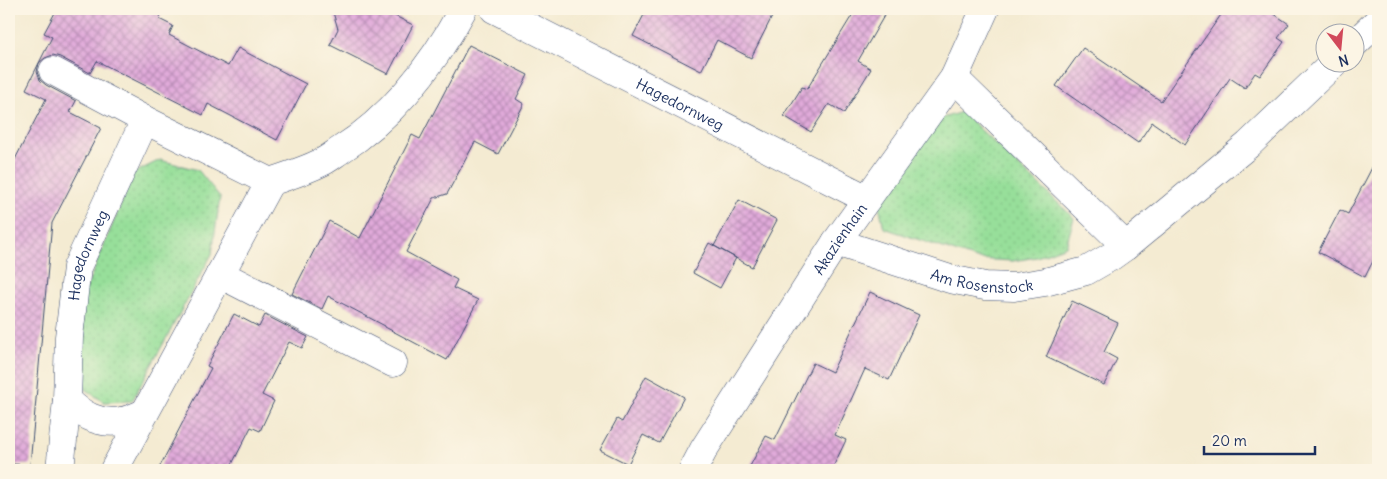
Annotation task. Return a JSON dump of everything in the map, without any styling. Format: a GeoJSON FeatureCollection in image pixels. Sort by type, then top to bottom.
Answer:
{"type":"FeatureCollection","features":[{"type":"Feature","properties":{"kind":"street"},"geometry":{"type":"LineString","coordinates":[[114,470],[270,182],[321,163],[360,138],[397,104],[429,67],[449,36],[463,9]]}},
{"type":"Feature","properties":{"kind":"street","name":"Hagedornweg"},"geometry":{"type":"LineString","coordinates":[[494,9],[867,199]]}},
{"type":"Feature","properties":{"kind":"street","name":"Akazienhain"},"geometry":{"type":"LineString","coordinates":[[693,470],[704,449],[836,242],[954,78],[985,9]]}},
{"type":"Feature","properties":{"kind":"street"},"geometry":{"type":"LineString","coordinates":[[1364,34],[1378,21]]}},
{"type":"Feature","properties":{"kind":"street"},"geometry":{"type":"LineString","coordinates":[[53,71],[145,120],[270,182]]}},
{"type":"Feature","properties":{"kind":"street","name":"Am Rosenstock"},"geometry":{"type":"LineString","coordinates":[[836,242],[950,279],[985,286],[1014,287],[1046,282],[1086,271],[1126,246],[1248,145],[1325,72]]}},
{"type":"Feature","properties":{"kind":"street"},"geometry":{"type":"LineString","coordinates":[[954,78],[1126,246]]}},
{"type":"Feature","properties":{"kind":"street","name":"Hagedornweg"},"geometry":{"type":"LineString","coordinates":[[60,470],[67,400],[69,337],[77,267],[145,120]]}},
{"type":"Feature","properties":{"kind":"street"},"geometry":{"type":"LineString","coordinates":[[220,274],[393,363]]}},
{"type":"Feature","properties":{"kind":"street"},"geometry":{"type":"LineString","coordinates":[[67,400],[78,411],[98,422],[121,421],[144,413]]}},
{"type":"Feature","properties":{"kind":"green space"},"geometry":{"type":"Polygon","coordinates":[[[962,112],[1074,218],[1066,246],[1037,257],[1013,261],[976,259],[884,228],[877,197],[929,122],[962,112]]]}},
{"type":"Feature","properties":{"kind":"green space"},"geometry":{"type":"Polygon","coordinates":[[[160,160],[198,170],[220,197],[212,254],[132,401],[104,402],[80,386],[83,296],[134,173],[160,160]]]}},
{"type":"Feature","properties":{"kind":"building"},"geometry":{"type":"Polygon","coordinates":[[[57,9],[164,9],[159,19],[173,26],[169,35],[228,66],[238,48],[306,84],[277,140],[208,104],[203,115],[97,61],[90,73],[53,55],[39,63],[52,37],[44,33],[57,9]]]}},
{"type":"Feature","properties":{"kind":"building"},"geometry":{"type":"Polygon","coordinates":[[[332,9],[381,9],[413,25],[388,74],[330,45],[338,29],[332,9]]]}},
{"type":"Feature","properties":{"kind":"building"},"geometry":{"type":"Polygon","coordinates":[[[647,9],[776,9],[751,58],[717,40],[701,71],[633,36],[647,9]]]}},
{"type":"Feature","properties":{"kind":"building"},"geometry":{"type":"Polygon","coordinates":[[[856,9],[888,9],[858,61],[871,69],[844,113],[829,104],[811,132],[784,116],[802,87],[807,89],[856,9]]]}},
{"type":"Feature","properties":{"kind":"building"},"geometry":{"type":"Polygon","coordinates":[[[1225,9],[1267,9],[1289,24],[1278,38],[1284,42],[1260,76],[1255,73],[1245,88],[1230,78],[1185,145],[1152,122],[1138,143],[1056,86],[1083,48],[1161,101],[1225,9]]]}},
{"type":"Feature","properties":{"kind":"building"},"geometry":{"type":"Polygon","coordinates":[[[469,45],[528,75],[516,99],[524,104],[498,154],[475,142],[447,194],[434,198],[406,252],[457,280],[453,288],[478,300],[447,360],[328,296],[322,309],[292,294],[329,221],[360,238],[412,135],[420,139],[469,45]]]}},
{"type":"Feature","properties":{"kind":"building"},"geometry":{"type":"Polygon","coordinates":[[[39,63],[37,72],[40,80],[76,101],[70,112],[101,128],[52,223],[30,465],[9,464],[9,171],[46,99],[26,89],[39,63]]]}},
{"type":"Feature","properties":{"kind":"building"},"geometry":{"type":"Polygon","coordinates":[[[1378,156],[1378,251],[1365,277],[1318,252],[1340,210],[1348,214],[1378,156]]]}},
{"type":"Feature","properties":{"kind":"building"},"geometry":{"type":"Polygon","coordinates":[[[739,200],[777,220],[752,267],[714,246],[739,200]]]}},
{"type":"Feature","properties":{"kind":"building"},"geometry":{"type":"Polygon","coordinates":[[[709,243],[736,258],[720,288],[693,273],[709,243]]]}},
{"type":"Feature","properties":{"kind":"building"},"geometry":{"type":"Polygon","coordinates":[[[870,292],[919,315],[889,380],[865,369],[835,435],[846,440],[833,467],[841,470],[748,470],[766,436],[775,440],[813,363],[832,372],[870,292]]]}},
{"type":"Feature","properties":{"kind":"building"},"geometry":{"type":"Polygon","coordinates":[[[1072,301],[1118,323],[1104,352],[1117,359],[1104,385],[1046,357],[1072,301]]]}},
{"type":"Feature","properties":{"kind":"building"},"geometry":{"type":"Polygon","coordinates":[[[234,314],[259,327],[265,315],[308,337],[302,348],[289,342],[262,395],[274,401],[260,431],[251,427],[229,470],[158,470],[211,368],[207,366],[234,314]]]}},
{"type":"Feature","properties":{"kind":"building"},"geometry":{"type":"Polygon","coordinates":[[[646,376],[684,397],[659,443],[643,435],[628,464],[600,450],[617,419],[622,422],[646,376]]]}}]}
